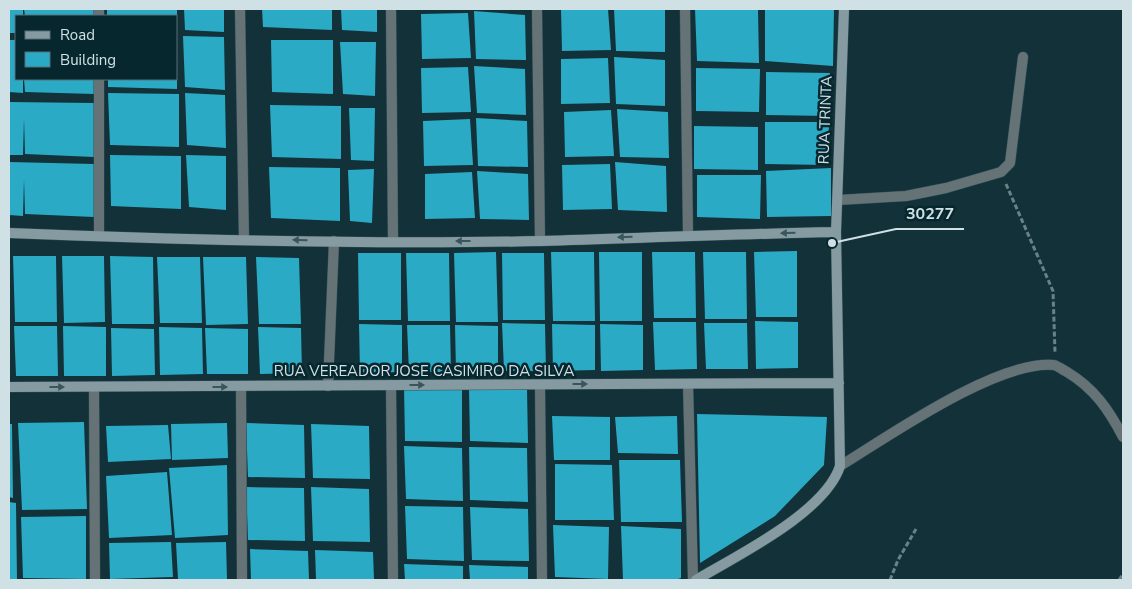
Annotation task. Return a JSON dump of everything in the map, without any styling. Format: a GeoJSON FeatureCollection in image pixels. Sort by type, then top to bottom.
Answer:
{"type":"FeatureCollection","features":[{"type":"Feature","properties":{"kind":"street"},"geometry":{"type":"LineString","coordinates":[[240,9],[244,240]]}},
{"type":"Feature","properties":{"kind":"street"},"geometry":{"type":"LineString","coordinates":[[391,9],[393,241]]}},
{"type":"Feature","properties":{"kind":"street"},"geometry":{"type":"LineString","coordinates":[[537,9],[540,241]]}},
{"type":"Feature","properties":{"kind":"street"},"geometry":{"type":"LineString","coordinates":[[685,9],[688,234]]}},
{"type":"Feature","properties":{"kind":"street","name":"RUA TRINTA"},"geometry":{"type":"LineString","coordinates":[[694,580],[790,523],[815,502],[836,477],[840,466],[836,232],[844,9]]}},
{"type":"Feature","properties":{"kind":"street"},"geometry":{"type":"LineString","coordinates":[[838,200],[906,196],[946,188],[1001,172],[1010,163],[1023,56]]}},
{"type":"Feature","properties":{"kind":"street"},"geometry":{"type":"LineString","coordinates":[[99,80],[99,236]]}},
{"type":"Feature","properties":{"kind":"street"},"geometry":{"type":"LineString","coordinates":[[9,233],[244,240],[540,241],[688,234],[836,232]]}},
{"type":"Feature","properties":{"kind":"street"},"geometry":{"type":"LineString","coordinates":[[328,386],[334,240]]}},
{"type":"Feature","properties":{"kind":"street"},"geometry":{"type":"LineString","coordinates":[[840,466],[958,394],[1028,367],[1056,365],[1090,388],[1104,403],[1123,437]]}},
{"type":"Feature","properties":{"kind":"street","name":"RUA VEREADOR JOSE CASIMIRO DA SILVA"},"geometry":{"type":"LineString","coordinates":[[9,387],[839,383]]}},
{"type":"Feature","properties":{"kind":"street"},"geometry":{"type":"LineString","coordinates":[[540,384],[542,580]]}},
{"type":"Feature","properties":{"kind":"street"},"geometry":{"type":"LineString","coordinates":[[688,384],[694,580]]}},
{"type":"Feature","properties":{"kind":"street"},"geometry":{"type":"LineString","coordinates":[[391,385],[393,580]]}},
{"type":"Feature","properties":{"kind":"street"},"geometry":{"type":"LineString","coordinates":[[94,386],[95,580]]}},
{"type":"Feature","properties":{"kind":"street"},"geometry":{"type":"LineString","coordinates":[[241,387],[242,580]]}},
{"type":"Feature","properties":{"kind":"path"},"geometry":{"type":"LineString","coordinates":[[1001,172],[1053,291],[1056,365]]}},
{"type":"Feature","properties":{"kind":"path"},"geometry":{"type":"LineString","coordinates":[[890,580],[898,560],[916,528]]}},
{"type":"Feature","properties":{"kind":"path"},"geometry":{"type":"LineString","coordinates":[[1118,580],[1123,574]]}},
{"type":"Feature","properties":{"kind":"building"},"geometry":{"type":"Polygon","coordinates":[[[9,9],[23,9],[23,15],[15,15],[15,33],[9,33],[9,9]]]}},
{"type":"Feature","properties":{"kind":"building"},"geometry":{"type":"Polygon","coordinates":[[[24,9],[95,9],[95,15],[25,15],[24,9]]]}},
{"type":"Feature","properties":{"kind":"building"},"geometry":{"type":"Polygon","coordinates":[[[107,9],[177,9],[177,15],[107,15],[107,9]]]}},
{"type":"Feature","properties":{"kind":"building"},"geometry":{"type":"Polygon","coordinates":[[[184,9],[224,9],[224,32],[185,30],[184,9]]]}},
{"type":"Feature","properties":{"kind":"building"},"geometry":{"type":"Polygon","coordinates":[[[262,9],[332,9],[332,30],[263,27],[262,9]]]}},
{"type":"Feature","properties":{"kind":"building"},"geometry":{"type":"Polygon","coordinates":[[[341,9],[377,9],[377,32],[342,30],[341,9]]]}},
{"type":"Feature","properties":{"kind":"building"},"geometry":{"type":"Polygon","coordinates":[[[561,9],[608,9],[611,50],[562,51],[561,9]]]}},
{"type":"Feature","properties":{"kind":"building"},"geometry":{"type":"Polygon","coordinates":[[[614,9],[665,9],[665,52],[616,51],[614,9]]]}},
{"type":"Feature","properties":{"kind":"building"},"geometry":{"type":"Polygon","coordinates":[[[695,9],[758,9],[759,63],[697,61],[695,9]]]}},
{"type":"Feature","properties":{"kind":"building"},"geometry":{"type":"Polygon","coordinates":[[[765,9],[834,9],[833,66],[765,61],[765,9]]]}},
{"type":"Feature","properties":{"kind":"building"},"geometry":{"type":"Polygon","coordinates":[[[474,11],[525,15],[526,60],[476,59],[474,11]]]}},
{"type":"Feature","properties":{"kind":"building"},"geometry":{"type":"Polygon","coordinates":[[[468,13],[471,58],[422,59],[421,14],[468,13]]]}},
{"type":"Feature","properties":{"kind":"building"},"geometry":{"type":"Polygon","coordinates":[[[183,36],[224,37],[225,90],[185,87],[183,36]]]}},
{"type":"Feature","properties":{"kind":"building"},"geometry":{"type":"Polygon","coordinates":[[[9,40],[15,40],[15,80],[23,80],[23,93],[9,92],[9,40]]]}},
{"type":"Feature","properties":{"kind":"building"},"geometry":{"type":"Polygon","coordinates":[[[271,40],[333,40],[333,94],[272,92],[271,40]]]}},
{"type":"Feature","properties":{"kind":"building"},"geometry":{"type":"Polygon","coordinates":[[[340,42],[376,42],[375,96],[343,94],[340,42]]]}},
{"type":"Feature","properties":{"kind":"building"},"geometry":{"type":"Polygon","coordinates":[[[614,57],[665,60],[665,106],[616,104],[614,57]]]}},
{"type":"Feature","properties":{"kind":"building"},"geometry":{"type":"Polygon","coordinates":[[[608,58],[610,103],[561,104],[561,59],[608,58]]]}},
{"type":"Feature","properties":{"kind":"building"},"geometry":{"type":"Polygon","coordinates":[[[474,66],[525,69],[526,115],[477,113],[474,66]]]}},
{"type":"Feature","properties":{"kind":"building"},"geometry":{"type":"Polygon","coordinates":[[[468,67],[471,112],[422,113],[421,68],[468,67]]]}},
{"type":"Feature","properties":{"kind":"building"},"geometry":{"type":"Polygon","coordinates":[[[696,68],[760,69],[759,112],[696,111],[696,68]]]}},
{"type":"Feature","properties":{"kind":"building"},"geometry":{"type":"Polygon","coordinates":[[[766,72],[830,73],[829,116],[766,115],[766,72]]]}},
{"type":"Feature","properties":{"kind":"building"},"geometry":{"type":"Polygon","coordinates":[[[24,80],[94,80],[94,94],[25,92],[24,80]]]}},
{"type":"Feature","properties":{"kind":"building"},"geometry":{"type":"Polygon","coordinates":[[[108,80],[177,80],[177,89],[108,87],[108,80]]]}},
{"type":"Feature","properties":{"kind":"building"},"geometry":{"type":"Polygon","coordinates":[[[108,93],[179,94],[179,147],[110,145],[108,93]]]}},
{"type":"Feature","properties":{"kind":"building"},"geometry":{"type":"Polygon","coordinates":[[[185,93],[225,95],[226,148],[187,145],[185,93]]]}},
{"type":"Feature","properties":{"kind":"building"},"geometry":{"type":"Polygon","coordinates":[[[9,102],[94,103],[94,157],[25,154],[24,119],[23,155],[9,155],[9,102]]]}},
{"type":"Feature","properties":{"kind":"building"},"geometry":{"type":"Polygon","coordinates":[[[270,105],[341,106],[341,159],[272,157],[270,105]]]}},
{"type":"Feature","properties":{"kind":"building"},"geometry":{"type":"Polygon","coordinates":[[[349,108],[375,108],[374,161],[351,160],[349,108]]]}},
{"type":"Feature","properties":{"kind":"building"},"geometry":{"type":"Polygon","coordinates":[[[617,109],[668,112],[669,158],[620,157],[617,109]]]}},
{"type":"Feature","properties":{"kind":"building"},"geometry":{"type":"Polygon","coordinates":[[[611,110],[614,156],[565,157],[564,112],[611,110]]]}},
{"type":"Feature","properties":{"kind":"building"},"geometry":{"type":"Polygon","coordinates":[[[476,118],[527,121],[528,167],[478,166],[476,118]]]}},
{"type":"Feature","properties":{"kind":"building"},"geometry":{"type":"Polygon","coordinates":[[[470,119],[473,165],[424,166],[423,121],[470,119]]]}},
{"type":"Feature","properties":{"kind":"building"},"geometry":{"type":"Polygon","coordinates":[[[765,122],[829,122],[828,165],[765,164],[765,122]]]}},
{"type":"Feature","properties":{"kind":"building"},"geometry":{"type":"Polygon","coordinates":[[[694,126],[758,127],[758,170],[694,169],[694,126]]]}},
{"type":"Feature","properties":{"kind":"building"},"geometry":{"type":"Polygon","coordinates":[[[110,155],[181,156],[181,209],[111,206],[110,155]]]}},
{"type":"Feature","properties":{"kind":"building"},"geometry":{"type":"Polygon","coordinates":[[[186,155],[226,156],[226,210],[189,207],[186,155]]]}},
{"type":"Feature","properties":{"kind":"building"},"geometry":{"type":"Polygon","coordinates":[[[9,162],[94,164],[94,217],[25,214],[24,179],[23,216],[9,215],[9,162]]]}},
{"type":"Feature","properties":{"kind":"building"},"geometry":{"type":"Polygon","coordinates":[[[615,162],[666,166],[667,212],[618,210],[615,162]]]}},
{"type":"Feature","properties":{"kind":"building"},"geometry":{"type":"Polygon","coordinates":[[[610,164],[612,209],[563,210],[562,165],[610,164]]]}},
{"type":"Feature","properties":{"kind":"building"},"geometry":{"type":"Polygon","coordinates":[[[269,167],[340,168],[340,221],[271,218],[269,167]]]}},
{"type":"Feature","properties":{"kind":"building"},"geometry":{"type":"Polygon","coordinates":[[[831,168],[831,216],[767,217],[766,171],[831,168]]]}},
{"type":"Feature","properties":{"kind":"building"},"geometry":{"type":"Polygon","coordinates":[[[374,169],[372,223],[350,221],[348,170],[374,169]]]}},
{"type":"Feature","properties":{"kind":"building"},"geometry":{"type":"Polygon","coordinates":[[[477,171],[528,174],[529,220],[480,219],[477,171]]]}},
{"type":"Feature","properties":{"kind":"building"},"geometry":{"type":"Polygon","coordinates":[[[472,172],[475,218],[425,219],[425,174],[472,172]]]}},
{"type":"Feature","properties":{"kind":"building"},"geometry":{"type":"Polygon","coordinates":[[[697,175],[761,175],[760,219],[697,217],[697,175]]]}},
{"type":"Feature","properties":{"kind":"building"},"geometry":{"type":"Polygon","coordinates":[[[797,251],[797,317],[756,317],[754,252],[797,251]]]}},
{"type":"Feature","properties":{"kind":"building"},"geometry":{"type":"Polygon","coordinates":[[[496,252],[498,322],[456,322],[454,253],[496,252]]]}},
{"type":"Feature","properties":{"kind":"building"},"geometry":{"type":"Polygon","coordinates":[[[551,252],[594,252],[595,321],[553,321],[551,252]]]}},
{"type":"Feature","properties":{"kind":"building"},"geometry":{"type":"Polygon","coordinates":[[[599,252],[642,252],[642,321],[600,321],[599,252]]]}},
{"type":"Feature","properties":{"kind":"building"},"geometry":{"type":"Polygon","coordinates":[[[652,252],[695,252],[696,318],[654,318],[652,252]]]}},
{"type":"Feature","properties":{"kind":"building"},"geometry":{"type":"Polygon","coordinates":[[[703,252],[746,252],[747,319],[705,319],[703,252]]]}},
{"type":"Feature","properties":{"kind":"building"},"geometry":{"type":"Polygon","coordinates":[[[358,253],[401,253],[401,320],[359,320],[358,253]]]}},
{"type":"Feature","properties":{"kind":"building"},"geometry":{"type":"Polygon","coordinates":[[[406,253],[449,253],[450,321],[408,321],[406,253]]]}},
{"type":"Feature","properties":{"kind":"building"},"geometry":{"type":"Polygon","coordinates":[[[502,253],[544,253],[545,320],[503,320],[502,253]]]}},
{"type":"Feature","properties":{"kind":"building"},"geometry":{"type":"Polygon","coordinates":[[[13,256],[56,256],[57,322],[15,322],[13,256]]]}},
{"type":"Feature","properties":{"kind":"building"},"geometry":{"type":"Polygon","coordinates":[[[62,256],[104,256],[105,322],[64,323],[62,256]]]}},
{"type":"Feature","properties":{"kind":"building"},"geometry":{"type":"Polygon","coordinates":[[[110,256],[153,257],[154,324],[112,324],[110,256]]]}},
{"type":"Feature","properties":{"kind":"building"},"geometry":{"type":"Polygon","coordinates":[[[157,257],[200,257],[202,323],[160,323],[157,257]]]}},
{"type":"Feature","properties":{"kind":"building"},"geometry":{"type":"Polygon","coordinates":[[[203,257],[246,257],[248,324],[206,325],[203,257]]]}},
{"type":"Feature","properties":{"kind":"building"},"geometry":{"type":"Polygon","coordinates":[[[256,257],[299,258],[301,324],[259,324],[256,257]]]}},
{"type":"Feature","properties":{"kind":"building"},"geometry":{"type":"Polygon","coordinates":[[[755,321],[798,322],[798,368],[756,369],[755,321]]]}},
{"type":"Feature","properties":{"kind":"building"},"geometry":{"type":"Polygon","coordinates":[[[653,322],[696,322],[697,369],[655,370],[653,322]]]}},
{"type":"Feature","properties":{"kind":"building"},"geometry":{"type":"Polygon","coordinates":[[[502,323],[545,324],[546,371],[504,371],[502,323]]]}},
{"type":"Feature","properties":{"kind":"building"},"geometry":{"type":"Polygon","coordinates":[[[704,323],[747,323],[748,369],[706,369],[704,323]]]}},
{"type":"Feature","properties":{"kind":"building"},"geometry":{"type":"Polygon","coordinates":[[[359,324],[402,325],[402,372],[360,373],[359,324]]]}},
{"type":"Feature","properties":{"kind":"building"},"geometry":{"type":"Polygon","coordinates":[[[552,324],[595,325],[595,370],[553,371],[552,324]]]}},
{"type":"Feature","properties":{"kind":"building"},"geometry":{"type":"Polygon","coordinates":[[[600,324],[643,325],[643,370],[601,371],[600,324]]]}},
{"type":"Feature","properties":{"kind":"building"},"geometry":{"type":"Polygon","coordinates":[[[407,325],[450,325],[451,372],[409,372],[407,325]]]}},
{"type":"Feature","properties":{"kind":"building"},"geometry":{"type":"Polygon","coordinates":[[[455,325],[498,326],[498,372],[456,372],[455,325]]]}},
{"type":"Feature","properties":{"kind":"building"},"geometry":{"type":"Polygon","coordinates":[[[14,326],[57,326],[58,376],[16,376],[14,326]]]}},
{"type":"Feature","properties":{"kind":"building"},"geometry":{"type":"Polygon","coordinates":[[[63,326],[106,327],[106,376],[64,376],[63,326]]]}},
{"type":"Feature","properties":{"kind":"building"},"geometry":{"type":"Polygon","coordinates":[[[159,327],[202,328],[203,374],[160,375],[159,327]]]}},
{"type":"Feature","properties":{"kind":"building"},"geometry":{"type":"Polygon","coordinates":[[[258,327],[301,328],[302,373],[260,374],[258,327]]]}},
{"type":"Feature","properties":{"kind":"building"},"geometry":{"type":"Polygon","coordinates":[[[111,328],[154,329],[155,375],[112,376],[111,328]]]}},
{"type":"Feature","properties":{"kind":"building"},"geometry":{"type":"Polygon","coordinates":[[[205,328],[248,329],[248,374],[207,374],[205,328]]]}},
{"type":"Feature","properties":{"kind":"building"},"geometry":{"type":"Polygon","coordinates":[[[404,387],[462,389],[462,442],[405,441],[404,387]]]}},
{"type":"Feature","properties":{"kind":"building"},"geometry":{"type":"Polygon","coordinates":[[[469,388],[527,390],[528,443],[470,441],[469,388]]]}},
{"type":"Feature","properties":{"kind":"building"},"geometry":{"type":"Polygon","coordinates":[[[697,414],[827,417],[824,465],[775,516],[700,563],[697,414]]]}},
{"type":"Feature","properties":{"kind":"building"},"geometry":{"type":"Polygon","coordinates":[[[552,416],[610,417],[610,460],[554,460],[552,416]]]}},
{"type":"Feature","properties":{"kind":"building"},"geometry":{"type":"Polygon","coordinates":[[[677,416],[678,454],[618,453],[615,417],[677,416]]]}},
{"type":"Feature","properties":{"kind":"building"},"geometry":{"type":"Polygon","coordinates":[[[84,422],[87,509],[22,510],[18,423],[84,422]]]}},
{"type":"Feature","properties":{"kind":"building"},"geometry":{"type":"Polygon","coordinates":[[[227,423],[228,458],[172,460],[171,424],[227,423]]]}},
{"type":"Feature","properties":{"kind":"building"},"geometry":{"type":"Polygon","coordinates":[[[246,423],[304,425],[305,478],[248,477],[246,423]]]}},
{"type":"Feature","properties":{"kind":"building"},"geometry":{"type":"Polygon","coordinates":[[[9,424],[12,424],[13,498],[9,497],[9,424]]]}},
{"type":"Feature","properties":{"kind":"building"},"geometry":{"type":"Polygon","coordinates":[[[311,424],[369,426],[370,479],[313,478],[311,424]]]}},
{"type":"Feature","properties":{"kind":"building"},"geometry":{"type":"Polygon","coordinates":[[[168,425],[171,459],[108,462],[106,426],[168,425]]]}},
{"type":"Feature","properties":{"kind":"building"},"geometry":{"type":"Polygon","coordinates":[[[404,446],[462,448],[463,501],[406,499],[404,446]]]}},
{"type":"Feature","properties":{"kind":"building"},"geometry":{"type":"Polygon","coordinates":[[[469,447],[527,448],[528,502],[470,500],[469,447]]]}},
{"type":"Feature","properties":{"kind":"building"},"geometry":{"type":"Polygon","coordinates":[[[619,460],[680,460],[682,522],[621,522],[619,460]]]}},
{"type":"Feature","properties":{"kind":"building"},"geometry":{"type":"Polygon","coordinates":[[[555,464],[612,465],[614,520],[555,520],[555,464]]]}},
{"type":"Feature","properties":{"kind":"building"},"geometry":{"type":"Polygon","coordinates":[[[227,465],[228,535],[175,538],[169,468],[227,465]]]}},
{"type":"Feature","properties":{"kind":"building"},"geometry":{"type":"Polygon","coordinates":[[[167,472],[172,535],[109,538],[106,476],[167,472]]]}},
{"type":"Feature","properties":{"kind":"building"},"geometry":{"type":"Polygon","coordinates":[[[246,487],[304,488],[305,541],[248,540],[246,487]]]}},
{"type":"Feature","properties":{"kind":"building"},"geometry":{"type":"Polygon","coordinates":[[[311,487],[369,489],[370,542],[313,541],[311,487]]]}},
{"type":"Feature","properties":{"kind":"building"},"geometry":{"type":"Polygon","coordinates":[[[9,502],[16,503],[17,580],[9,580],[9,502]]]}},
{"type":"Feature","properties":{"kind":"building"},"geometry":{"type":"Polygon","coordinates":[[[405,506],[463,507],[464,561],[407,559],[405,506]]]}},
{"type":"Feature","properties":{"kind":"building"},"geometry":{"type":"Polygon","coordinates":[[[470,507],[528,509],[529,561],[472,560],[470,507]]]}},
{"type":"Feature","properties":{"kind":"building"},"geometry":{"type":"Polygon","coordinates":[[[86,516],[86,579],[23,578],[21,517],[86,516]]]}},
{"type":"Feature","properties":{"kind":"building"},"geometry":{"type":"Polygon","coordinates":[[[553,525],[609,527],[608,579],[555,577],[553,525]]]}},
{"type":"Feature","properties":{"kind":"building"},"geometry":{"type":"Polygon","coordinates":[[[621,526],[681,529],[681,578],[675,580],[623,580],[621,526]]]}},
{"type":"Feature","properties":{"kind":"building"},"geometry":{"type":"Polygon","coordinates":[[[171,542],[173,577],[110,579],[109,543],[171,542]]]}},
{"type":"Feature","properties":{"kind":"building"},"geometry":{"type":"Polygon","coordinates":[[[226,542],[227,579],[178,579],[176,543],[226,542]]]}},
{"type":"Feature","properties":{"kind":"building"},"geometry":{"type":"Polygon","coordinates":[[[250,549],[308,551],[309,580],[251,580],[250,549]]]}},
{"type":"Feature","properties":{"kind":"building"},"geometry":{"type":"Polygon","coordinates":[[[315,550],[373,552],[374,580],[316,580],[315,550]]]}},
{"type":"Feature","properties":{"kind":"building"},"geometry":{"type":"Polygon","coordinates":[[[404,564],[463,566],[463,580],[405,580],[404,564]]]}},
{"type":"Feature","properties":{"kind":"building"},"geometry":{"type":"Polygon","coordinates":[[[469,565],[528,567],[528,580],[470,580],[469,565]]]}},
{"type":"Feature","properties":{"kind":"place","name":"30277"},"geometry":{"type":"Point","coordinates":[832,243]}}]}
